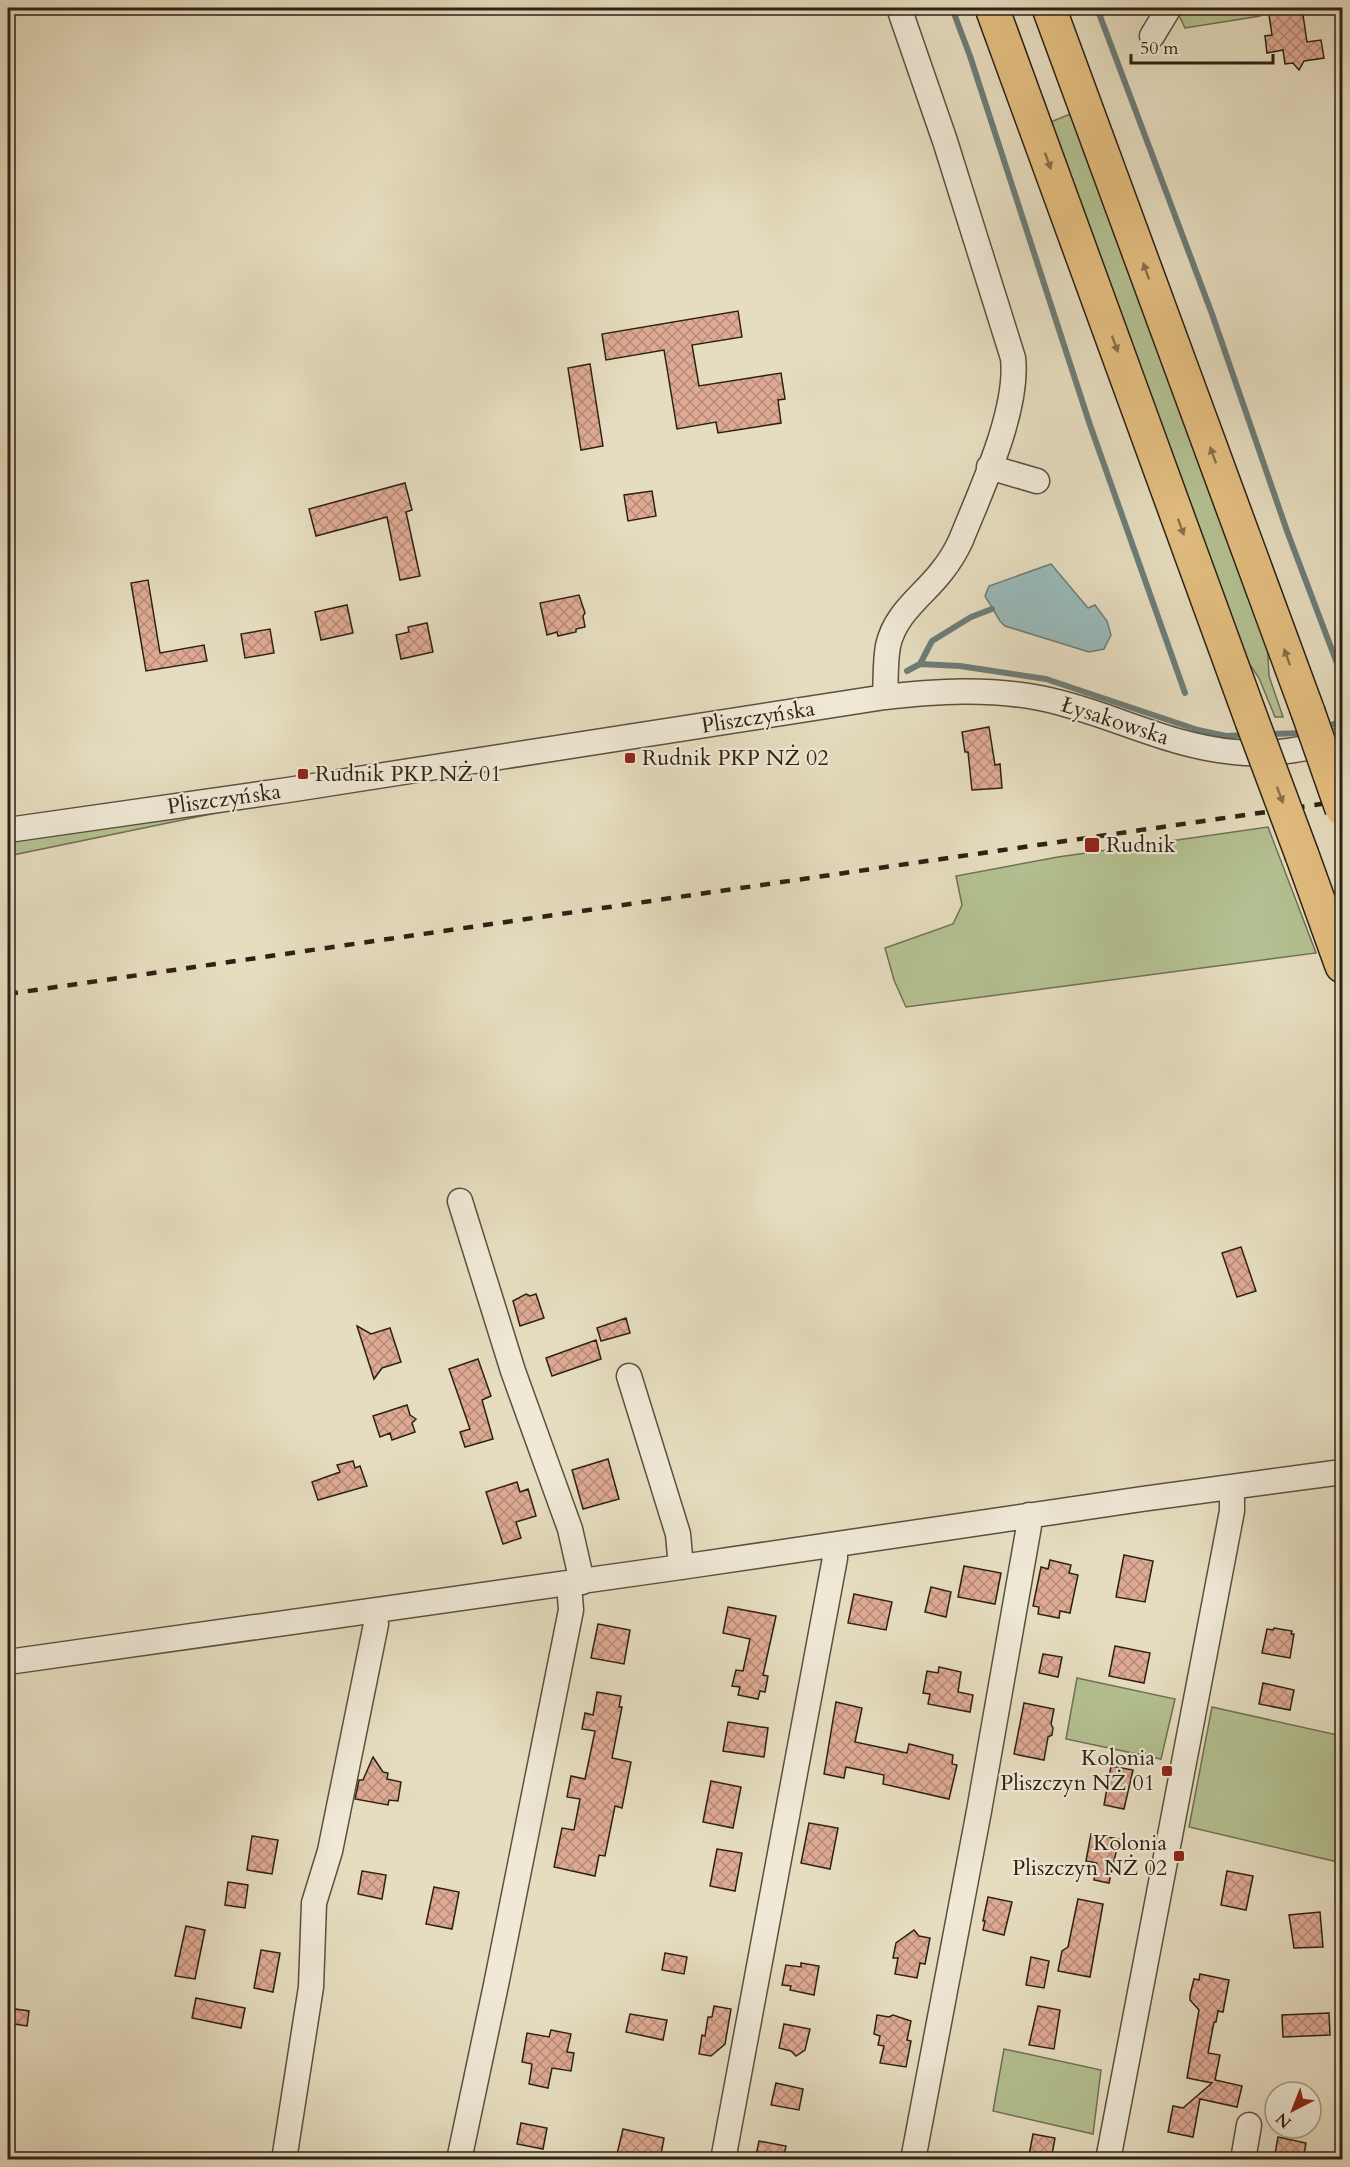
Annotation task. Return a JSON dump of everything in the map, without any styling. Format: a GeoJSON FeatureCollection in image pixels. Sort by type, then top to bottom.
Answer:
{"type":"FeatureCollection","features":[{"type":"Feature","properties":{"kind":"highway"},"geometry":{"type":"LineString","coordinates":[[992,8],[1342,966]]}},
{"type":"Feature","properties":{"kind":"highway"},"geometry":{"type":"LineString","coordinates":[[1049,8],[1342,809]]}},
{"type":"Feature","properties":{"kind":"street"},"geometry":{"type":"LineString","coordinates":[[885,697],[888,647],[894,630],[908,606],[941,573],[953,556],[1004,428],[1015,371],[1013,358],[945,141],[899,8]]}},
{"type":"Feature","properties":{"kind":"street"},"geometry":{"type":"LineString","coordinates":[[1004,8],[1036,130]]}},
{"type":"Feature","properties":{"kind":"street"},"geometry":{"type":"LineString","coordinates":[[1038,8],[1085,106]]}},
{"type":"Feature","properties":{"kind":"street"},"geometry":{"type":"LineString","coordinates":[[1152,36],[1169,8]]}},
{"type":"Feature","properties":{"kind":"street"},"geometry":{"type":"LineString","coordinates":[[989,467],[1037,482]]}},
{"type":"Feature","properties":{"kind":"street","name":"Łysakowska"},"geometry":{"type":"LineString","coordinates":[[885,697],[974,690],[1020,694],[1069,705],[1185,743],[1254,754],[1298,751],[1342,740]]}},
{"type":"Feature","properties":{"kind":"street","name":"Pliszczyńska"},"geometry":{"type":"LineString","coordinates":[[8,830],[288,790],[885,697]]}},
{"type":"Feature","properties":{"kind":"street"},"geometry":{"type":"LineString","coordinates":[[459,2160],[575,1583],[570,1529],[513,1371],[460,1201]]}},
{"type":"Feature","properties":{"kind":"street"},"geometry":{"type":"LineString","coordinates":[[629,1376],[678,1534],[681,1568]]}},
{"type":"Feature","properties":{"kind":"street"},"geometry":{"type":"LineString","coordinates":[[8,1662],[681,1568],[1029,1515],[1342,1472]]}},
{"type":"Feature","properties":{"kind":"street"},"geometry":{"type":"LineString","coordinates":[[1108,2160],[1232,1511],[1232,1488]]}},
{"type":"Feature","properties":{"kind":"street"},"geometry":{"type":"LineString","coordinates":[[913,2160],[979,1811],[1029,1526],[1029,1515]]}},
{"type":"Feature","properties":{"kind":"street"},"geometry":{"type":"LineString","coordinates":[[723,2160],[833,1570],[835,1545]]}},
{"type":"Feature","properties":{"kind":"street"},"geometry":{"type":"LineString","coordinates":[[284,2160],[311,1987],[314,1903],[330,1851],[376,1624],[374,1611]]}},
{"type":"Feature","properties":{"kind":"street"},"geometry":{"type":"LineString","coordinates":[[1243,2160],[1249,2125]]}},
{"type":"Feature","properties":{"kind":"green space"},"geometry":{"type":"Polygon","coordinates":[[[1181,8],[1259,8],[1260,16],[1185,28],[1178,13],[1181,8]]]}},
{"type":"Feature","properties":{"kind":"green space"},"geometry":{"type":"Polygon","coordinates":[[[1075,112],[1267,639],[1269,676],[1283,717],[1275,717],[1259,678],[1240,650],[1046,124],[1075,112]]]}},
{"type":"Feature","properties":{"kind":"green space"},"geometry":{"type":"Polygon","coordinates":[[[250,806],[8,856],[8,832],[250,806]]]}},
{"type":"Feature","properties":{"kind":"green space"},"geometry":{"type":"Polygon","coordinates":[[[1268,827],[1316,953],[906,1007],[894,980],[885,948],[953,924],[962,905],[956,876],[1058,857],[1268,827]]]}},
{"type":"Feature","properties":{"kind":"green space"},"geometry":{"type":"Polygon","coordinates":[[[1077,1678],[1175,1699],[1161,1759],[1066,1739],[1077,1678]]]}},
{"type":"Feature","properties":{"kind":"green space"},"geometry":{"type":"Polygon","coordinates":[[[1212,1707],[1342,1736],[1342,1863],[1189,1827],[1212,1707]]]}},
{"type":"Feature","properties":{"kind":"green space"},"geometry":{"type":"Polygon","coordinates":[[[1004,2049],[1101,2070],[1093,2134],[993,2111],[1004,2049]]]}},
{"type":"Feature","properties":{"kind":"water"},"geometry":{"type":"Polygon","coordinates":[[[1051,564],[1088,608],[1095,605],[1107,621],[1111,635],[1104,649],[1089,652],[1005,626],[1000,621],[985,596],[989,586],[1051,564]]]}},
{"type":"Feature","properties":{"kind":"building"},"geometry":{"type":"Polygon","coordinates":[[[1268,8],[1302,8],[1307,42],[1321,40],[1324,58],[1304,61],[1299,70],[1293,63],[1285,64],[1283,50],[1267,53],[1265,36],[1272,35],[1268,8]]]}},
{"type":"Feature","properties":{"kind":"building"},"geometry":{"type":"Polygon","coordinates":[[[738,311],[742,337],[692,345],[699,386],[781,373],[785,399],[778,400],[781,423],[718,433],[716,422],[677,429],[664,350],[606,360],[602,334],[738,311]]]}},
{"type":"Feature","properties":{"kind":"building"},"geometry":{"type":"Polygon","coordinates":[[[590,364],[603,446],[581,450],[568,368],[590,364]]]}},
{"type":"Feature","properties":{"kind":"building"},"geometry":{"type":"Polygon","coordinates":[[[405,483],[412,510],[406,512],[420,576],[400,580],[387,517],[316,536],[309,509],[405,483]]]}},
{"type":"Feature","properties":{"kind":"building"},"geometry":{"type":"Polygon","coordinates":[[[652,491],[656,516],[628,521],[624,495],[652,491]]]}},
{"type":"Feature","properties":{"kind":"building"},"geometry":{"type":"Polygon","coordinates":[[[148,580],[160,653],[204,645],[207,661],[146,671],[131,583],[148,580]]]}},
{"type":"Feature","properties":{"kind":"building"},"geometry":{"type":"Polygon","coordinates":[[[579,595],[585,613],[583,616],[585,627],[576,629],[576,632],[558,636],[557,632],[547,635],[540,603],[579,595]]]}},
{"type":"Feature","properties":{"kind":"building"},"geometry":{"type":"Polygon","coordinates":[[[347,605],[353,633],[321,640],[315,612],[347,605]]]}},
{"type":"Feature","properties":{"kind":"building"},"geometry":{"type":"Polygon","coordinates":[[[427,623],[433,652],[401,659],[396,635],[409,632],[408,627],[427,623]]]}},
{"type":"Feature","properties":{"kind":"building"},"geometry":{"type":"Polygon","coordinates":[[[270,629],[274,653],[245,658],[241,634],[270,629]]]}},
{"type":"Feature","properties":{"kind":"building"},"geometry":{"type":"Polygon","coordinates":[[[989,727],[995,765],[1000,764],[1002,788],[972,790],[968,752],[965,752],[962,732],[989,727]]]}},
{"type":"Feature","properties":{"kind":"building"},"geometry":{"type":"Polygon","coordinates":[[[1241,1247],[1256,1291],[1237,1297],[1222,1253],[1241,1247]]]}},
{"type":"Feature","properties":{"kind":"building"},"geometry":{"type":"Polygon","coordinates":[[[526,1294],[530,1296],[536,1294],[544,1318],[520,1326],[513,1301],[526,1294]]]}},
{"type":"Feature","properties":{"kind":"building"},"geometry":{"type":"Polygon","coordinates":[[[626,1318],[630,1333],[601,1341],[597,1328],[626,1318]]]}},
{"type":"Feature","properties":{"kind":"building"},"geometry":{"type":"Polygon","coordinates":[[[357,1326],[371,1334],[390,1328],[401,1362],[382,1368],[374,1379],[357,1326]]]}},
{"type":"Feature","properties":{"kind":"building"},"geometry":{"type":"Polygon","coordinates":[[[596,1340],[601,1359],[552,1376],[546,1358],[596,1340]]]}},
{"type":"Feature","properties":{"kind":"building"},"geometry":{"type":"Polygon","coordinates":[[[478,1359],[491,1396],[482,1400],[493,1439],[465,1447],[460,1432],[470,1429],[449,1369],[478,1359]]]}},
{"type":"Feature","properties":{"kind":"building"},"geometry":{"type":"Polygon","coordinates":[[[407,1405],[410,1415],[416,1419],[412,1423],[415,1432],[392,1440],[390,1433],[380,1437],[373,1416],[407,1405]]]}},
{"type":"Feature","properties":{"kind":"building"},"geometry":{"type":"Polygon","coordinates":[[[608,1459],[619,1499],[583,1509],[572,1470],[608,1459]]]}},
{"type":"Feature","properties":{"kind":"building"},"geometry":{"type":"Polygon","coordinates":[[[353,1461],[355,1468],[360,1466],[367,1486],[318,1500],[312,1482],[340,1472],[337,1465],[353,1461]]]}},
{"type":"Feature","properties":{"kind":"building"},"geometry":{"type":"Polygon","coordinates":[[[517,1482],[520,1492],[528,1489],[536,1516],[516,1522],[521,1538],[503,1544],[486,1492],[517,1482]]]}},
{"type":"Feature","properties":{"kind":"building"},"geometry":{"type":"Polygon","coordinates":[[[1124,1555],[1153,1561],[1145,1602],[1116,1597],[1124,1555]]]}},
{"type":"Feature","properties":{"kind":"building"},"geometry":{"type":"Polygon","coordinates":[[[1050,1560],[1071,1565],[1069,1573],[1078,1575],[1070,1613],[1060,1611],[1059,1618],[1038,1614],[1039,1607],[1033,1606],[1041,1567],[1048,1569],[1050,1560]]]}},
{"type":"Feature","properties":{"kind":"building"},"geometry":{"type":"Polygon","coordinates":[[[964,1566],[1001,1573],[995,1604],[958,1597],[964,1566]]]}},
{"type":"Feature","properties":{"kind":"building"},"geometry":{"type":"Polygon","coordinates":[[[931,1587],[951,1592],[946,1617],[925,1612],[931,1587]]]}},
{"type":"Feature","properties":{"kind":"building"},"geometry":{"type":"Polygon","coordinates":[[[854,1594],[892,1602],[886,1630],[848,1623],[854,1594]]]}},
{"type":"Feature","properties":{"kind":"building"},"geometry":{"type":"Polygon","coordinates":[[[728,1607],[776,1616],[763,1675],[768,1676],[765,1692],[760,1691],[758,1699],[738,1695],[740,1687],[732,1686],[736,1670],[743,1671],[750,1639],[723,1633],[728,1607]]]}},
{"type":"Feature","properties":{"kind":"building"},"geometry":{"type":"Polygon","coordinates":[[[598,1624],[630,1630],[624,1664],[591,1658],[598,1624]]]}},
{"type":"Feature","properties":{"kind":"building"},"geometry":{"type":"Polygon","coordinates":[[[1274,1628],[1292,1631],[1291,1634],[1294,1634],[1290,1658],[1262,1653],[1267,1629],[1273,1630],[1274,1628]]]}},
{"type":"Feature","properties":{"kind":"building"},"geometry":{"type":"Polygon","coordinates":[[[1115,1646],[1150,1653],[1144,1683],[1109,1676],[1115,1646]]]}},
{"type":"Feature","properties":{"kind":"building"},"geometry":{"type":"Polygon","coordinates":[[[1043,1654],[1062,1657],[1058,1677],[1039,1673],[1043,1654]]]}},
{"type":"Feature","properties":{"kind":"building"},"geometry":{"type":"Polygon","coordinates":[[[939,1667],[961,1672],[958,1692],[973,1695],[970,1712],[928,1704],[930,1694],[923,1693],[927,1671],[938,1673],[939,1667]]]}},
{"type":"Feature","properties":{"kind":"building"},"geometry":{"type":"Polygon","coordinates":[[[1263,1683],[1294,1690],[1290,1710],[1259,1704],[1263,1683]]]}},
{"type":"Feature","properties":{"kind":"building"},"geometry":{"type":"Polygon","coordinates":[[[597,1692],[621,1696],[619,1707],[622,1707],[612,1758],[631,1762],[622,1808],[615,1806],[605,1856],[599,1855],[595,1876],[554,1867],[562,1828],[574,1830],[580,1799],[567,1797],[571,1776],[585,1779],[595,1731],[582,1729],[585,1713],[593,1715],[597,1692]]]}},
{"type":"Feature","properties":{"kind":"building"},"geometry":{"type":"Polygon","coordinates":[[[836,1702],[862,1708],[855,1742],[907,1753],[909,1744],[953,1755],[952,1764],[957,1765],[949,1799],[883,1784],[884,1775],[846,1767],[844,1778],[824,1774],[836,1702]]]}},
{"type":"Feature","properties":{"kind":"building"},"geometry":{"type":"Polygon","coordinates":[[[1024,1703],[1054,1709],[1051,1724],[1052,1735],[1048,1737],[1044,1760],[1014,1754],[1024,1703]]]}},
{"type":"Feature","properties":{"kind":"building"},"geometry":{"type":"Polygon","coordinates":[[[728,1722],[768,1728],[764,1757],[723,1751],[728,1722]]]}},
{"type":"Feature","properties":{"kind":"building"},"geometry":{"type":"Polygon","coordinates":[[[373,1757],[383,1772],[388,1773],[387,1779],[401,1782],[398,1801],[389,1800],[388,1805],[355,1799],[359,1780],[363,1780],[373,1757]]]}},
{"type":"Feature","properties":{"kind":"building"},"geometry":{"type":"Polygon","coordinates":[[[1111,1766],[1133,1770],[1124,1809],[1104,1805],[1111,1766]]]}},
{"type":"Feature","properties":{"kind":"building"},"geometry":{"type":"Polygon","coordinates":[[[711,1781],[741,1787],[733,1828],[703,1822],[711,1781]]]}},
{"type":"Feature","properties":{"kind":"building"},"geometry":{"type":"Polygon","coordinates":[[[809,1823],[838,1828],[830,1869],[801,1863],[809,1823]]]}},
{"type":"Feature","properties":{"kind":"building"},"geometry":{"type":"Polygon","coordinates":[[[1091,1834],[1119,1839],[1109,1883],[1094,1880],[1097,1863],[1086,1861],[1091,1834]]]}},
{"type":"Feature","properties":{"kind":"building"},"geometry":{"type":"Polygon","coordinates":[[[252,1836],[278,1840],[272,1874],[247,1870],[252,1836]]]}},
{"type":"Feature","properties":{"kind":"building"},"geometry":{"type":"Polygon","coordinates":[[[717,1849],[742,1853],[735,1891],[710,1886],[717,1849]]]}},
{"type":"Feature","properties":{"kind":"building"},"geometry":{"type":"Polygon","coordinates":[[[362,1871],[386,1875],[382,1899],[358,1894],[362,1871]]]}},
{"type":"Feature","properties":{"kind":"building"},"geometry":{"type":"Polygon","coordinates":[[[1227,1871],[1253,1876],[1246,1910],[1221,1905],[1227,1871]]]}},
{"type":"Feature","properties":{"kind":"building"},"geometry":{"type":"Polygon","coordinates":[[[228,1882],[248,1885],[245,1908],[225,1905],[228,1882]]]}},
{"type":"Feature","properties":{"kind":"building"},"geometry":{"type":"Polygon","coordinates":[[[434,1887],[459,1892],[452,1929],[426,1924],[434,1887]]]}},
{"type":"Feature","properties":{"kind":"building"},"geometry":{"type":"Polygon","coordinates":[[[988,1897],[1012,1902],[1004,1935],[983,1930],[988,1897]]]}},
{"type":"Feature","properties":{"kind":"building"},"geometry":{"type":"Polygon","coordinates":[[[1078,1899],[1103,1904],[1090,1977],[1058,1971],[1062,1951],[1068,1947],[1078,1899]]]}},
{"type":"Feature","properties":{"kind":"building"},"geometry":{"type":"Polygon","coordinates":[[[1320,1912],[1323,1947],[1294,1948],[1289,1915],[1320,1912]]]}},
{"type":"Feature","properties":{"kind":"building"},"geometry":{"type":"Polygon","coordinates":[[[186,1926],[205,1930],[195,1979],[175,1976],[186,1926]]]}},
{"type":"Feature","properties":{"kind":"building"},"geometry":{"type":"Polygon","coordinates":[[[914,1930],[919,1936],[930,1938],[925,1964],[920,1963],[917,1978],[895,1974],[898,1958],[893,1958],[896,1943],[914,1930]]]}},
{"type":"Feature","properties":{"kind":"building"},"geometry":{"type":"Polygon","coordinates":[[[261,1950],[280,1953],[273,1992],[254,1988],[261,1950]]]}},
{"type":"Feature","properties":{"kind":"building"},"geometry":{"type":"Polygon","coordinates":[[[665,1953],[687,1957],[684,1974],[662,1970],[665,1953]]]}},
{"type":"Feature","properties":{"kind":"building"},"geometry":{"type":"Polygon","coordinates":[[[1031,1957],[1049,1961],[1044,1988],[1026,1985],[1031,1957]]]}},
{"type":"Feature","properties":{"kind":"building"},"geometry":{"type":"Polygon","coordinates":[[[801,1963],[819,1966],[814,1995],[790,1990],[791,1986],[782,1985],[786,1965],[801,1967],[801,1963]]]}},
{"type":"Feature","properties":{"kind":"building"},"geometry":{"type":"Polygon","coordinates":[[[1200,1974],[1229,1980],[1223,2012],[1218,2011],[1208,2053],[1220,2055],[1215,2080],[1242,2086],[1237,2107],[1200,2099],[1193,2137],[1168,2132],[1173,2106],[1183,2108],[1212,2083],[1187,2078],[1199,2010],[1190,2000],[1190,1995],[1194,1979],[1199,1980],[1200,1974]]]}},
{"type":"Feature","properties":{"kind":"building"},"geometry":{"type":"Polygon","coordinates":[[[196,1998],[245,2008],[241,2028],[192,2018],[196,1998]]]}},
{"type":"Feature","properties":{"kind":"building"},"geometry":{"type":"Polygon","coordinates":[[[714,2006],[731,2009],[725,2044],[711,2056],[699,2054],[702,2035],[705,2036],[708,2017],[712,2017],[714,2006]]]}},
{"type":"Feature","properties":{"kind":"building"},"geometry":{"type":"Polygon","coordinates":[[[1038,2006],[1060,2010],[1054,2049],[1029,2045],[1038,2006]]]}},
{"type":"Feature","properties":{"kind":"building"},"geometry":{"type":"Polygon","coordinates":[[[8,2008],[29,2011],[27,2026],[8,2023],[8,2008]]]}},
{"type":"Feature","properties":{"kind":"building"},"geometry":{"type":"Polygon","coordinates":[[[1329,2013],[1330,2035],[1283,2037],[1282,2015],[1329,2013]]]}},
{"type":"Feature","properties":{"kind":"building"},"geometry":{"type":"Polygon","coordinates":[[[630,2014],[667,2020],[663,2040],[626,2032],[630,2014]]]}},
{"type":"Feature","properties":{"kind":"building"},"geometry":{"type":"Polygon","coordinates":[[[877,2015],[889,2017],[893,2015],[911,2021],[907,2040],[911,2041],[906,2067],[880,2063],[884,2046],[878,2045],[880,2036],[874,2034],[877,2015]]]}},
{"type":"Feature","properties":{"kind":"building"},"geometry":{"type":"Polygon","coordinates":[[[784,2024],[810,2029],[805,2050],[796,2056],[791,2051],[779,2048],[784,2024]]]}},
{"type":"Feature","properties":{"kind":"building"},"geometry":{"type":"Polygon","coordinates":[[[551,2030],[571,2034],[567,2052],[574,2053],[571,2071],[552,2068],[548,2088],[529,2084],[532,2064],[522,2062],[527,2033],[549,2037],[551,2030]]]}},
{"type":"Feature","properties":{"kind":"building"},"geometry":{"type":"Polygon","coordinates":[[[776,2083],[803,2089],[799,2110],[771,2105],[776,2083]]]}},
{"type":"Feature","properties":{"kind":"building"},"geometry":{"type":"Polygon","coordinates":[[[521,2123],[547,2128],[543,2149],[517,2144],[521,2123]]]}},
{"type":"Feature","properties":{"kind":"building"},"geometry":{"type":"Polygon","coordinates":[[[623,2129],[664,2138],[660,2160],[642,2160],[617,2154],[623,2129]]]}},
{"type":"Feature","properties":{"kind":"building"},"geometry":{"type":"Polygon","coordinates":[[[1033,2134],[1055,2138],[1051,2160],[1028,2160],[1033,2134]]]}},
{"type":"Feature","properties":{"kind":"building"},"geometry":{"type":"Polygon","coordinates":[[[1277,2140],[1306,2143],[1303,2160],[1274,2160],[1277,2140]]]}},
{"type":"Feature","properties":{"kind":"building"},"geometry":{"type":"Polygon","coordinates":[[[759,2141],[786,2146],[783,2160],[755,2160],[759,2141]]]}},
{"type":"Feature","properties":{"kind":"waterway"},"geometry":{"type":"LineString","coordinates":[[952,8],[970,56],[1090,425],[1185,693]]}},
{"type":"Feature","properties":{"kind":"waterway"},"geometry":{"type":"LineString","coordinates":[[1097,8],[1212,314],[1287,531],[1338,666]]}},
{"type":"Feature","properties":{"kind":"waterway"},"geometry":{"type":"LineString","coordinates":[[907,671],[920,664],[932,641],[971,617],[992,609]]}},
{"type":"Feature","properties":{"kind":"waterway"},"geometry":{"type":"LineString","coordinates":[[920,664],[960,666],[1046,679],[1198,730],[1226,736],[1248,735]]}},
{"type":"Feature","properties":{"kind":"waterway"},"geometry":{"type":"LineString","coordinates":[[1323,727],[1342,722]]}},
{"type":"Feature","properties":{"kind":"waterway"},"geometry":{"type":"LineString","coordinates":[[1267,734],[1305,733]]}},
{"type":"Feature","properties":{"kind":"railway"},"geometry":{"type":"LineString","coordinates":[[8,994],[1342,801]]}},
{"type":"Feature","properties":{"kind":"place","name":"Rudnik PKP NŻ 02"},"geometry":{"type":"Point","coordinates":[630,758]}},
{"type":"Feature","properties":{"kind":"place","name":"Rudnik PKP NŻ 01"},"geometry":{"type":"Point","coordinates":[303,774]}},
{"type":"Feature","properties":{"kind":"place","name":"Rudnik"},"geometry":{"type":"Point","coordinates":[1092,845]}},
{"type":"Feature","properties":{"kind":"place","name":"Kolonia Pliszczyn NŻ 01"},"geometry":{"type":"Point","coordinates":[1167,1771]}},
{"type":"Feature","properties":{"kind":"place","name":"Kolonia Pliszczyn NŻ 02"},"geometry":{"type":"Point","coordinates":[1179,1856]}}]}
